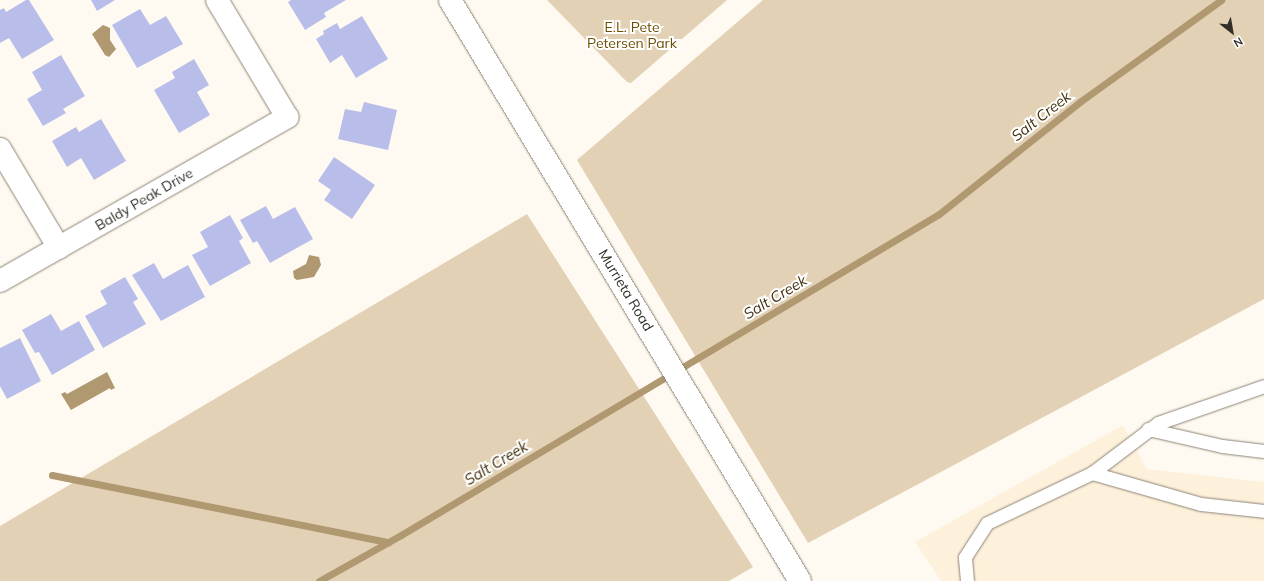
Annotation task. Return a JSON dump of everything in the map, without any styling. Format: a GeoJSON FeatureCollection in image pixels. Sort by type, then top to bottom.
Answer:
{"type":"FeatureCollection","features":[{"type":"Feature","properties":{"kind":"main road","name":"Baldy Peak Drive"},"geometry":{"type":"LineString","coordinates":[[0,281],[287,117],[217,0]]}},
{"type":"Feature","properties":{"kind":"main road","name":"Murrieta Road"},"geometry":{"type":"LineString","coordinates":[[450,0],[800,581]]}},
{"type":"Feature","properties":{"kind":"main road"},"geometry":{"type":"LineString","coordinates":[[0,150],[59,248]]}},
{"type":"Feature","properties":{"kind":"lane"},"geometry":{"type":"LineString","coordinates":[[967,581],[965,557],[987,523],[1092,473],[1158,423],[1264,386]]}},
{"type":"Feature","properties":{"kind":"lane"},"geometry":{"type":"LineString","coordinates":[[1148,430],[1222,446],[1264,451]]}},
{"type":"Feature","properties":{"kind":"lane"},"geometry":{"type":"LineString","coordinates":[[1092,473],[1201,504],[1264,511]]}},
{"type":"Feature","properties":{"kind":"shaded area"},"geometry":{"type":"Polygon","coordinates":[[[103,25],[110,28],[110,40],[116,49],[109,57],[105,55],[92,34],[103,25]]]}},
{"type":"Feature","properties":{"kind":"shaded area"},"geometry":{"type":"Polygon","coordinates":[[[309,255],[319,257],[321,265],[314,277],[297,280],[294,278],[293,271],[306,264],[309,255]]]}},
{"type":"Feature","properties":{"kind":"shaded area"},"geometry":{"type":"Polygon","coordinates":[[[107,372],[115,388],[111,390],[110,388],[71,410],[61,394],[65,392],[67,394],[107,372]]]}},
{"type":"Feature","properties":{"kind":"shaded area"},"geometry":{"type":"Polygon","coordinates":[[[1123,425],[1147,469],[1264,482],[1264,581],[941,581],[915,542],[1123,425]]]}},
{"type":"Feature","properties":{"kind":"green space","name":"E.L. Pete Petersen Park"},"geometry":{"type":"Polygon","coordinates":[[[547,0],[727,0],[631,83],[627,82],[547,0]]]}},
{"type":"Feature","properties":{"kind":"green space"},"geometry":{"type":"Polygon","coordinates":[[[763,0],[1264,0],[1264,299],[808,543],[577,160],[763,0]]]}},
{"type":"Feature","properties":{"kind":"green space"},"geometry":{"type":"Polygon","coordinates":[[[527,214],[753,567],[729,581],[0,581],[0,526],[527,214]]]}},
{"type":"Feature","properties":{"kind":"building"},"geometry":{"type":"Polygon","coordinates":[[[26,0],[29,0],[54,40],[22,59],[9,38],[0,43],[0,10],[4,8],[6,12],[26,0]]]}},
{"type":"Feature","properties":{"kind":"building"},"geometry":{"type":"Polygon","coordinates":[[[91,0],[115,0],[97,11],[91,0]]]}},
{"type":"Feature","properties":{"kind":"building"},"geometry":{"type":"Polygon","coordinates":[[[291,0],[346,0],[324,13],[326,17],[305,30],[288,2],[291,0]]]}},
{"type":"Feature","properties":{"kind":"building"},"geometry":{"type":"Polygon","coordinates":[[[140,9],[150,25],[166,16],[183,44],[137,68],[112,25],[140,9]]]}},
{"type":"Feature","properties":{"kind":"building"},"geometry":{"type":"Polygon","coordinates":[[[362,16],[388,59],[356,78],[342,55],[330,63],[316,39],[324,34],[323,31],[337,23],[340,29],[362,16]]]}},
{"type":"Feature","properties":{"kind":"building"},"geometry":{"type":"Polygon","coordinates":[[[61,55],[85,96],[63,109],[66,113],[43,126],[27,99],[42,90],[32,72],[61,55]]]}},
{"type":"Feature","properties":{"kind":"building"},"geometry":{"type":"Polygon","coordinates":[[[194,59],[209,85],[197,92],[210,115],[179,133],[154,90],[175,78],[172,72],[194,59]]]}},
{"type":"Feature","properties":{"kind":"building"},"geometry":{"type":"Polygon","coordinates":[[[364,102],[397,110],[388,150],[338,139],[345,109],[361,112],[364,102]]]}},
{"type":"Feature","properties":{"kind":"building"},"geometry":{"type":"Polygon","coordinates":[[[101,119],[126,161],[94,180],[81,158],[67,167],[52,141],[76,127],[79,132],[101,119]]]}},
{"type":"Feature","properties":{"kind":"building"},"geometry":{"type":"Polygon","coordinates":[[[334,157],[375,185],[352,219],[324,200],[331,190],[318,181],[334,157]]]}},
{"type":"Feature","properties":{"kind":"building"},"geometry":{"type":"Polygon","coordinates":[[[266,206],[273,219],[295,207],[313,239],[270,263],[257,241],[253,243],[240,220],[266,206]]]}},
{"type":"Feature","properties":{"kind":"building"},"geometry":{"type":"Polygon","coordinates":[[[230,215],[243,238],[239,241],[251,263],[210,286],[192,255],[208,247],[200,232],[230,215]]]}},
{"type":"Feature","properties":{"kind":"building"},"geometry":{"type":"Polygon","coordinates":[[[154,263],[163,279],[188,265],[205,297],[161,321],[132,275],[154,263]]]}},
{"type":"Feature","properties":{"kind":"building"},"geometry":{"type":"Polygon","coordinates":[[[125,277],[138,299],[133,302],[146,324],[103,348],[85,316],[107,304],[100,291],[125,277]]]}},
{"type":"Feature","properties":{"kind":"building"},"geometry":{"type":"Polygon","coordinates":[[[51,314],[61,331],[79,321],[95,350],[52,375],[39,352],[35,353],[22,330],[51,314]]]}},
{"type":"Feature","properties":{"kind":"building"},"geometry":{"type":"Polygon","coordinates":[[[20,338],[41,381],[7,399],[0,386],[0,348],[20,338]]]}},
{"type":"Feature","properties":{"kind":"waterway","name":"Salt Creek"},"geometry":{"type":"LineString","coordinates":[[319,581],[401,535],[939,214],[1081,101],[1221,0]]}},
{"type":"Feature","properties":{"kind":"waterway"},"geometry":{"type":"LineString","coordinates":[[52,475],[388,542]]}}]}
